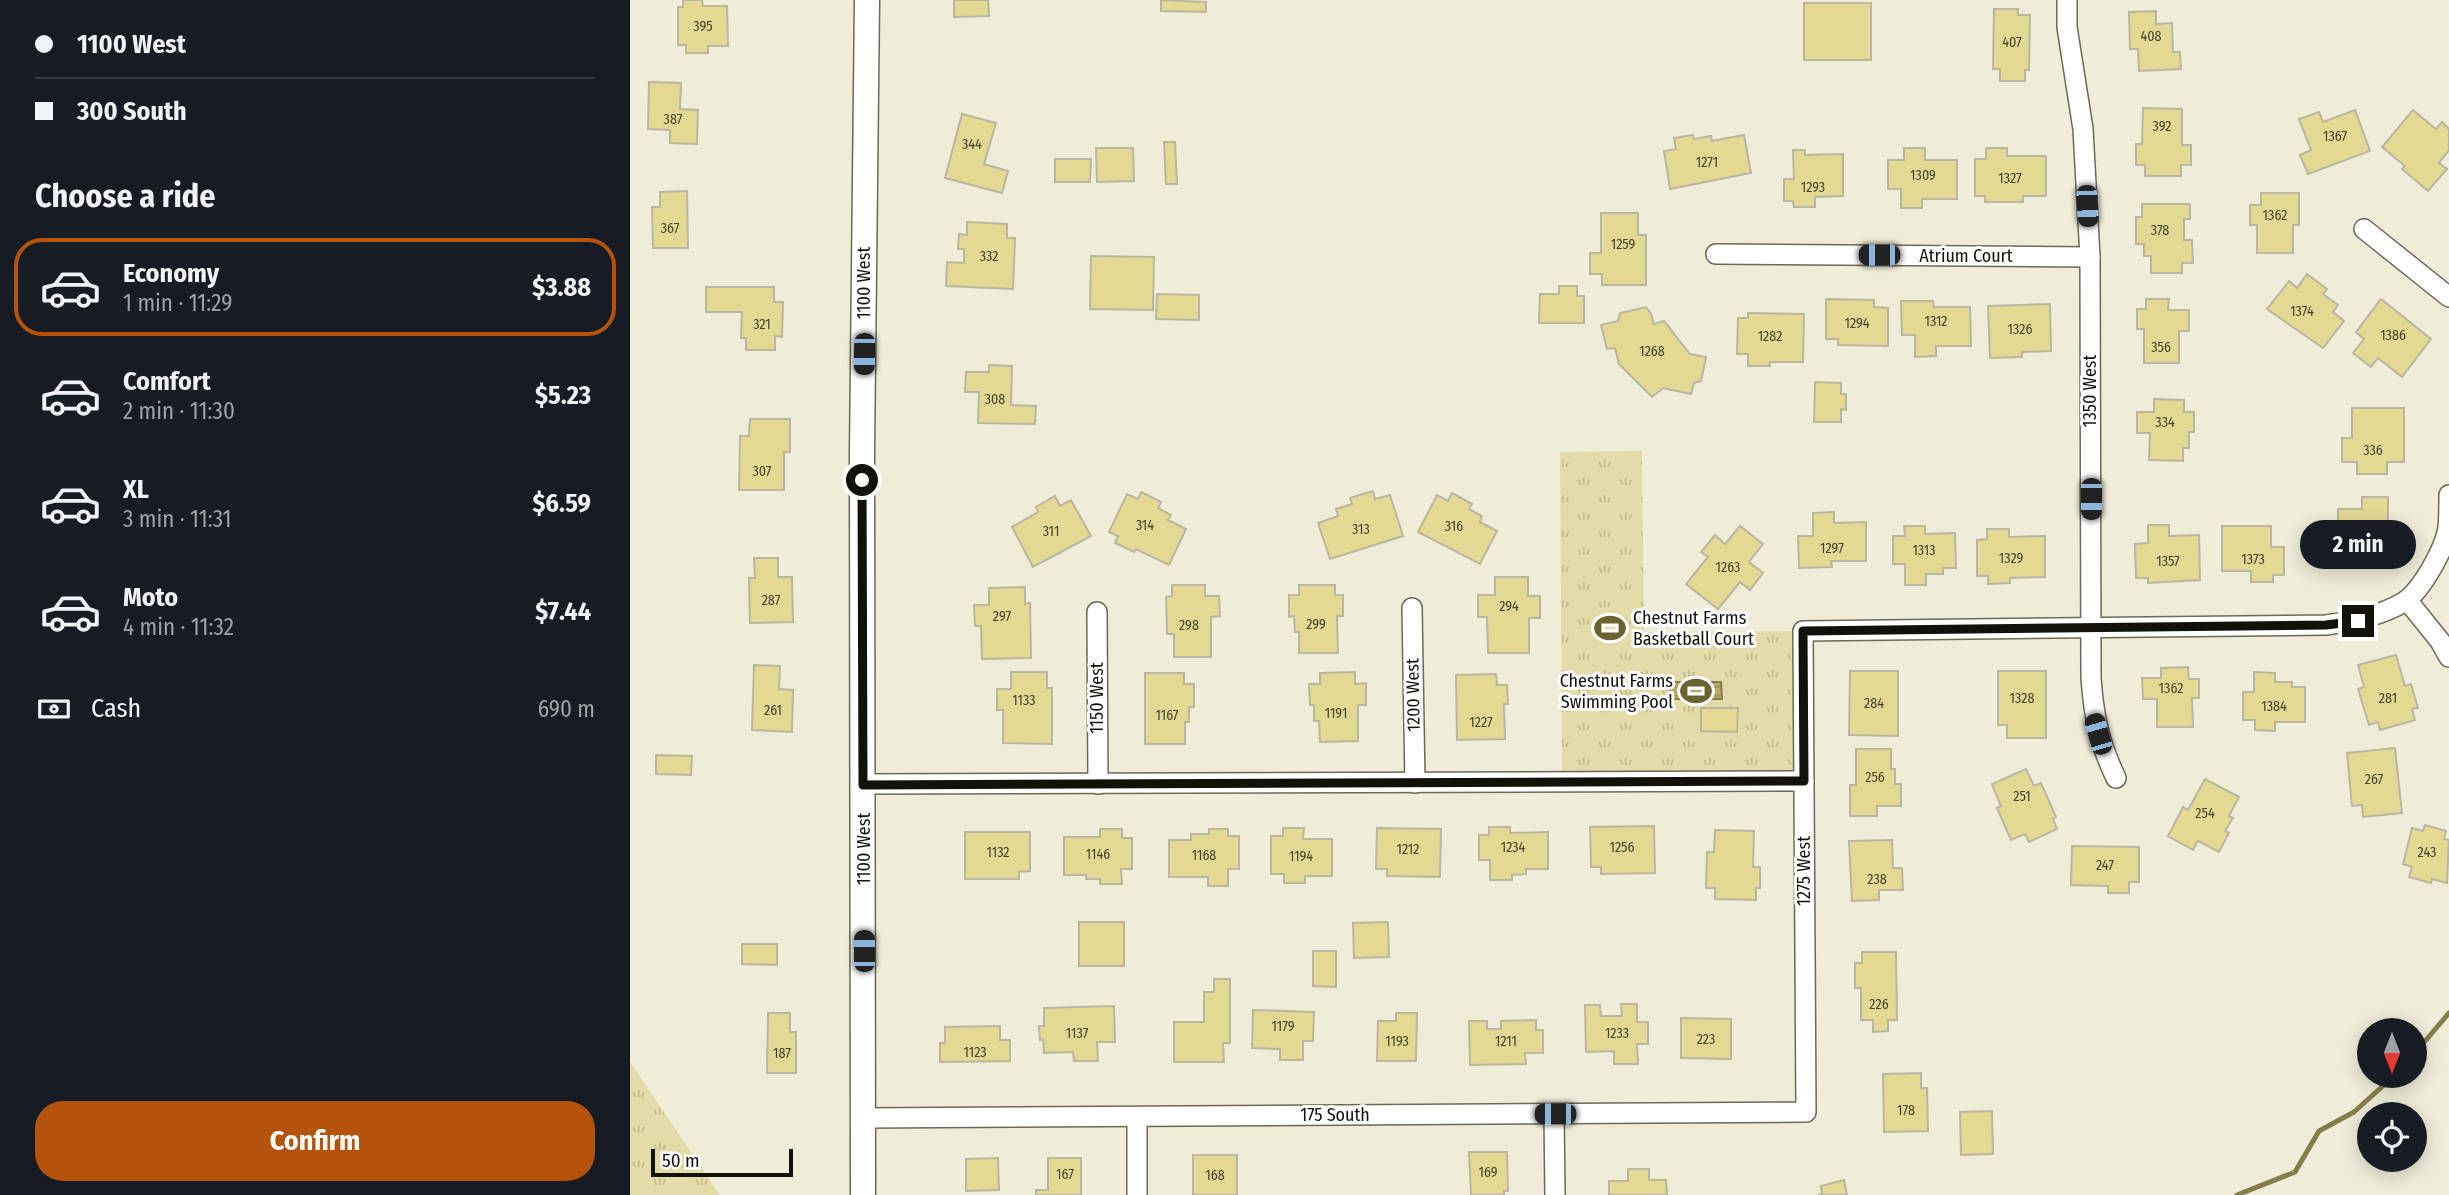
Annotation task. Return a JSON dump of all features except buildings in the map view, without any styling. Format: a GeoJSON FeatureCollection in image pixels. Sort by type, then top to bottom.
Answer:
{"type":"FeatureCollection","features":[{"type":"Feature","properties":{"kind":"street","name":"1100 West"},"geometry":{"type":"LineString","coordinates":[[863,1195],[862,440],[867,0]]}},
{"type":"Feature","properties":{"kind":"street","name":"1350 West"},"geometry":{"type":"LineString","coordinates":[[2067,0],[2067,27],[2083,129],[2090,257],[2093,717],[2103,752],[2116,779]]}},
{"type":"Feature","properties":{"kind":"street"},"geometry":{"type":"LineString","coordinates":[[2364,229],[2449,297]]}},
{"type":"Feature","properties":{"kind":"street","name":"Atrium Court"},"geometry":{"type":"LineString","coordinates":[[1716,254],[2090,257]]}},
{"type":"Feature","properties":{"kind":"street"},"geometry":{"type":"LineString","coordinates":[[2091,628],[2326,625],[2358,621],[2385,612],[2407,600],[2440,552],[2448,530],[2449,495]]}},
{"type":"Feature","properties":{"kind":"street"},"geometry":{"type":"LineString","coordinates":[[2407,600],[2440,641],[2449,657]]}},
{"type":"Feature","properties":{"kind":"street","name":"1200 West"},"geometry":{"type":"LineString","coordinates":[[1412,608],[1415,783]]}},
{"type":"Feature","properties":{"kind":"street","name":"1150 West"},"geometry":{"type":"LineString","coordinates":[[1097,612],[1098,784]]}},
{"type":"Feature","properties":{"kind":"street","name":"1275 West"},"geometry":{"type":"LineString","coordinates":[[1806,1112],[1803,631],[2091,628]]}},
{"type":"Feature","properties":{"kind":"street"},"geometry":{"type":"LineString","coordinates":[[863,785],[1804,781]]}},
{"type":"Feature","properties":{"kind":"street","name":"175 South"},"geometry":{"type":"LineString","coordinates":[[864,1118],[1806,1112]]}},
{"type":"Feature","properties":{"kind":"street"},"geometry":{"type":"LineString","coordinates":[[1555,1114],[1555,1195]]}},
{"type":"Feature","properties":{"kind":"street"},"geometry":{"type":"LineString","coordinates":[[1137,1116],[1137,1195]]}},
{"type":"Feature","properties":{"kind":"green space"},"geometry":{"type":"Polygon","coordinates":[[[1642,451],[1644,632],[1803,631],[1804,781],[1562,782],[1560,452],[1642,451]]]}},
{"type":"Feature","properties":{"kind":"green space","name":"Chestnut Farms Basketball Court"},"geometry":{"type":"Polygon","coordinates":[[[1600,616],[1616,620],[1622,636],[1618,651],[1601,655],[1600,616]]]}},
{"type":"Feature","properties":{"kind":"green space"},"geometry":{"type":"Polygon","coordinates":[[[630,1062],[720,1195],[630,1195],[630,1062]]]}},
{"type":"Feature","properties":{"kind":"shaded area","name":"Chestnut Farms Swimming Pool"},"geometry":{"type":"Polygon","coordinates":[[[1670,682],[1721,682],[1722,699],[1670,699],[1670,682]]]}},
{"type":"Feature","properties":{"kind":"waterway"},"geometry":{"type":"LineString","coordinates":[[2427,1039],[2449,1013]]}},
{"type":"Feature","properties":{"kind":"waterway"},"geometry":{"type":"LineString","coordinates":[[2237,1195],[2295,1172],[2319,1131],[2354,1112],[2381,1088]]}},
{"type":"Feature","properties":{"kind":"place","name":"Chestnut Farms Basketball Court"},"geometry":{"type":"Point","coordinates":[1610,628]}},
{"type":"Feature","properties":{"kind":"place","name":"Chestnut Farms Swimming Pool"},"geometry":{"type":"Point","coordinates":[1696,691]}},
{"type":"Feature","properties":{"kind":"route"},"geometry":{"type":"LineString","coordinates":[[862,480],[863,785],[1804,781],[1803,631],[2326,625],[2358,621]]}}]}
